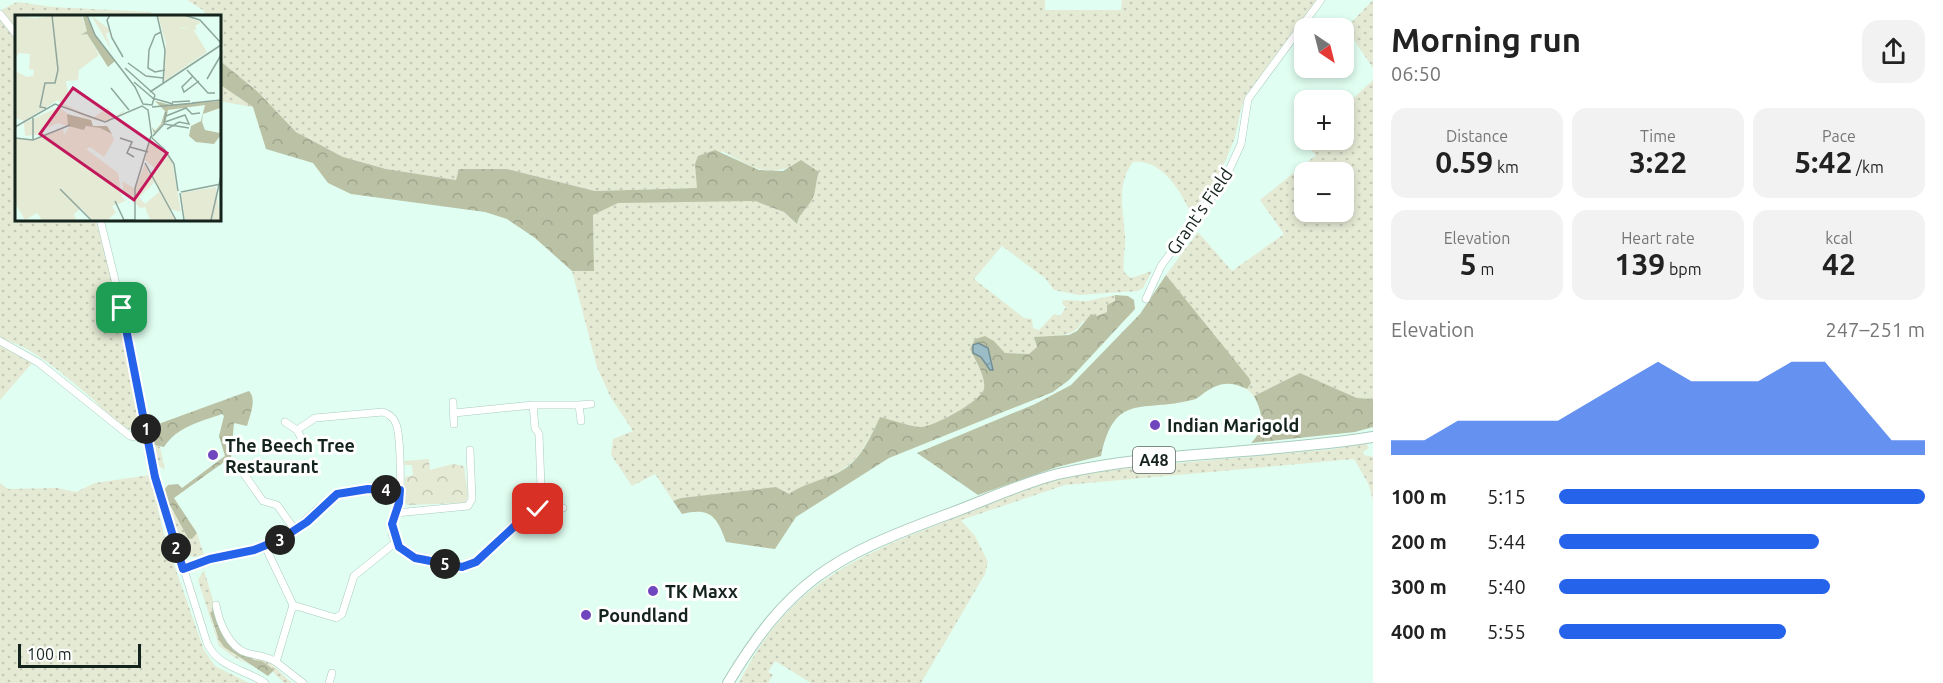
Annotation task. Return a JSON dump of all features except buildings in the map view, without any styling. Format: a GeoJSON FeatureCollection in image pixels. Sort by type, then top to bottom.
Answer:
{"type":"FeatureCollection","features":[{"type":"Feature","properties":{"kind":"main road","name":"A48"},"geometry":{"type":"LineString","coordinates":[[728,683],[761,631],[796,592],[844,558],[900,532],[1056,475],[1125,463],[1254,452],[1373,437]]}},
{"type":"Feature","properties":{"kind":"street","name":"Grant's Field"},"geometry":{"type":"LineString","coordinates":[[1307,18],[1321,0]]}},
{"type":"Feature","properties":{"kind":"street"},"geometry":{"type":"LineString","coordinates":[[0,14],[15,33]]}},
{"type":"Feature","properties":{"kind":"street","name":"Grant's Field"},"geometry":{"type":"LineString","coordinates":[[1146,299],[1161,266],[1225,179],[1241,144],[1248,99],[1294,35]]}},
{"type":"Feature","properties":{"kind":"street"},"geometry":{"type":"LineString","coordinates":[[100,220],[127,328],[161,501],[209,649],[223,663],[265,683]]}},
{"type":"Feature","properties":{"kind":"street"},"geometry":{"type":"LineString","coordinates":[[0,341],[30,356],[49,370],[124,433],[134,438],[147,439]]}},
{"type":"Feature","properties":{"kind":"street"},"geometry":{"type":"LineString","coordinates":[[453,402],[454,424]]}},
{"type":"Feature","properties":{"kind":"street"},"geometry":{"type":"LineString","coordinates":[[453,413],[533,405],[591,404]]}},
{"type":"Feature","properties":{"kind":"street"},"geometry":{"type":"LineString","coordinates":[[533,405],[535,428],[539,434],[541,487],[538,493],[538,509]]}},
{"type":"Feature","properties":{"kind":"street"},"geometry":{"type":"LineString","coordinates":[[579,405],[581,421]]}},
{"type":"Feature","properties":{"kind":"street"},"geometry":{"type":"LineString","coordinates":[[297,430],[315,418],[373,412],[387,414],[397,427],[400,490],[392,524],[396,542],[405,553],[415,558],[467,567],[476,562],[519,522],[538,509],[564,508]]}},
{"type":"Feature","properties":{"kind":"street"},"geometry":{"type":"LineString","coordinates":[[285,422],[297,430],[303,441]]}},
{"type":"Feature","properties":{"kind":"street"},"geometry":{"type":"LineString","coordinates":[[396,513],[468,506],[472,499],[470,450]]}},
{"type":"Feature","properties":{"kind":"street"},"geometry":{"type":"LineString","coordinates":[[240,470],[263,501],[277,505],[295,530]]}},
{"type":"Feature","properties":{"kind":"street"},"geometry":{"type":"LineString","coordinates":[[183,569],[210,559],[265,546],[295,530],[337,494],[368,489],[400,490]]}},
{"type":"Feature","properties":{"kind":"street"},"geometry":{"type":"LineString","coordinates":[[293,605],[339,617],[354,576],[396,542]]}},
{"type":"Feature","properties":{"kind":"street"},"geometry":{"type":"LineString","coordinates":[[265,546],[293,605],[276,662]]}},
{"type":"Feature","properties":{"kind":"street"},"geometry":{"type":"LineString","coordinates":[[216,605],[221,622],[237,647],[247,653],[276,662],[303,683]]}},
{"type":"Feature","properties":{"kind":"street"},"geometry":{"type":"LineString","coordinates":[[329,683],[332,673]]}},
{"type":"Feature","properties":{"kind":"green space"},"geometry":{"type":"Polygon","coordinates":[[[187,0],[1045,0],[1045,10],[1121,10],[1122,0],[1319,0],[1305,18],[1294,18],[1294,33],[1246,96],[1240,111],[1235,137],[1222,168],[1206,196],[1191,213],[1169,178],[1153,165],[1133,162],[1122,188],[1125,240],[1123,263],[1124,272],[1131,278],[1152,271],[1143,288],[1138,291],[1079,295],[1054,290],[1045,278],[1002,246],[974,279],[1024,318],[1032,319],[1033,328],[1039,330],[1054,314],[1060,316],[1066,307],[1062,304],[1063,300],[1087,301],[1115,295],[1112,306],[1104,313],[1082,322],[1068,334],[1034,338],[1037,347],[1029,354],[1005,353],[994,341],[975,339],[970,349],[982,374],[984,389],[975,400],[927,426],[921,427],[880,417],[858,456],[845,468],[789,495],[776,487],[681,498],[673,501],[655,474],[632,486],[611,455],[613,439],[633,431],[611,398],[597,367],[572,271],[594,271],[593,215],[617,202],[755,201],[784,212],[797,224],[801,212],[807,208],[819,172],[805,163],[780,170],[762,169],[753,167],[722,151],[697,172],[697,188],[595,191],[507,169],[460,169],[456,180],[386,169],[343,157],[296,132],[258,92],[220,61],[220,51],[224,49],[220,42],[220,15],[206,15],[203,10],[187,0]]]}},
{"type":"Feature","properties":{"kind":"green space"},"geometry":{"type":"Polygon","coordinates":[[[1373,0],[1373,68],[1354,40],[1354,20],[1373,0]]]}},
{"type":"Feature","properties":{"kind":"green space"},"geometry":{"type":"Polygon","coordinates":[[[17,2],[53,7],[151,12],[151,15],[15,15],[15,30],[1,10],[17,2]]]}},
{"type":"Feature","properties":{"kind":"green space"},"geometry":{"type":"Polygon","coordinates":[[[0,20],[15,39],[15,220],[95,220],[110,270],[140,426],[133,430],[121,425],[47,362],[24,348],[0,338],[0,20]]]}},
{"type":"Feature","properties":{"kind":"green space"},"geometry":{"type":"Polygon","coordinates":[[[220,61],[258,92],[296,132],[343,157],[386,169],[456,180],[459,169],[507,169],[595,191],[697,188],[695,164],[698,156],[715,150],[759,170],[783,171],[801,160],[819,172],[814,195],[797,224],[784,212],[755,201],[618,203],[593,215],[594,271],[572,271],[535,238],[507,219],[485,212],[351,194],[328,183],[313,163],[266,149],[253,107],[220,85],[220,61]]]}},
{"type":"Feature","properties":{"kind":"green space"},"geometry":{"type":"Polygon","coordinates":[[[1373,80],[1373,399],[1357,398],[1300,373],[1254,396],[1247,389],[1251,383],[1166,275],[1198,232],[1232,271],[1284,234],[1260,200],[1294,173],[1294,222],[1354,222],[1354,162],[1307,162],[1316,155],[1311,150],[1354,150],[1354,98],[1373,80]]]}},
{"type":"Feature","properties":{"kind":"green space"},"geometry":{"type":"Polygon","coordinates":[[[220,85],[253,107],[220,101],[220,85]]]}},
{"type":"Feature","properties":{"kind":"green space"},"geometry":{"type":"Polygon","coordinates":[[[1166,275],[1249,378],[1251,383],[1247,389],[1225,384],[1215,387],[1194,400],[1133,409],[1123,413],[1114,422],[1107,435],[1101,456],[1057,467],[978,495],[917,453],[1035,404],[1071,385],[1140,314],[1166,275]]]}},
{"type":"Feature","properties":{"kind":"green space"},"geometry":{"type":"Polygon","coordinates":[[[1115,295],[1128,296],[1134,300],[1135,309],[1069,380],[1053,392],[889,458],[796,517],[775,549],[726,542],[712,516],[700,512],[682,514],[673,501],[681,498],[776,487],[789,494],[842,471],[862,451],[880,417],[921,427],[927,426],[975,400],[984,389],[984,384],[980,368],[970,349],[975,339],[985,336],[994,341],[1005,353],[1029,354],[1037,347],[1034,337],[1069,335],[1077,331],[1091,314],[1097,316],[1107,312],[1107,305],[1115,301],[1115,295]],[[988,348],[973,353],[981,356],[990,370],[993,370],[988,348]]]}},
{"type":"Feature","properties":{"kind":"green space"},"geometry":{"type":"Polygon","coordinates":[[[0,345],[33,362],[0,400],[0,345]]]}},
{"type":"Feature","properties":{"kind":"green space"},"geometry":{"type":"Polygon","coordinates":[[[1300,373],[1357,398],[1373,399],[1373,427],[1355,432],[1251,443],[1259,432],[1262,421],[1254,396],[1300,373]]]}},
{"type":"Feature","properties":{"kind":"green space"},"geometry":{"type":"Polygon","coordinates":[[[249,391],[253,403],[251,412],[247,426],[234,423],[231,457],[174,498],[197,533],[192,539],[188,538],[171,507],[164,501],[164,490],[168,485],[178,484],[182,488],[225,456],[219,436],[224,416],[222,414],[183,429],[164,447],[154,445],[150,431],[161,423],[249,391]]]}},
{"type":"Feature","properties":{"kind":"green space"},"geometry":{"type":"Polygon","coordinates":[[[152,443],[160,447],[165,470],[156,464],[152,443]]]}},
{"type":"Feature","properties":{"kind":"green space"},"geometry":{"type":"Polygon","coordinates":[[[1366,443],[1369,448],[1363,452],[1364,455],[1373,457],[1373,500],[1368,483],[1354,459],[1065,485],[961,520],[975,536],[988,562],[985,574],[921,683],[811,683],[775,661],[768,672],[773,675],[768,683],[739,683],[757,651],[777,624],[798,601],[821,582],[875,551],[998,500],[1043,484],[1103,471],[1334,449],[1366,443]]]}},
{"type":"Feature","properties":{"kind":"green space"},"geometry":{"type":"Polygon","coordinates":[[[429,459],[430,470],[453,464],[464,466],[468,496],[465,503],[407,505],[404,501],[405,477],[413,475],[412,465],[405,465],[404,461],[429,459]]]}},
{"type":"Feature","properties":{"kind":"green space"},"geometry":{"type":"Polygon","coordinates":[[[150,475],[165,539],[204,650],[215,666],[249,683],[0,683],[0,483],[8,489],[57,488],[76,492],[95,483],[150,475]]]}},
{"type":"Feature","properties":{"kind":"green space"},"geometry":{"type":"Polygon","coordinates":[[[166,503],[177,516],[188,537],[197,533],[204,555],[193,557],[182,553],[166,503]]]}},
{"type":"Feature","properties":{"kind":"green space"},"geometry":{"type":"Polygon","coordinates":[[[204,570],[214,604],[214,609],[210,613],[216,632],[229,650],[253,666],[235,658],[219,646],[198,580],[204,570]]]}},
{"type":"Feature","properties":{"kind":"green space"},"geometry":{"type":"Polygon","coordinates":[[[214,609],[223,634],[254,660],[262,661],[274,670],[268,676],[224,647],[219,640],[210,613],[214,609]]]}},
{"type":"Feature","properties":{"kind":"green space"},"geometry":{"type":"Polygon","coordinates":[[[249,657],[269,662],[292,683],[284,683],[271,670],[249,657]]]}},
{"type":"Feature","properties":{"kind":"water"},"geometry":{"type":"Polygon","coordinates":[[[978,343],[988,348],[993,370],[990,370],[981,357],[973,353],[973,345],[978,343]]]}},
{"type":"Feature","properties":{"kind":"place","name":"Indian Marigold"},"geometry":{"type":"Point","coordinates":[1155,425]}},
{"type":"Feature","properties":{"kind":"place","name":"The Beech Tree Restaurant"},"geometry":{"type":"Point","coordinates":[213,455]}},
{"type":"Feature","properties":{"kind":"place","name":"TK Maxx"},"geometry":{"type":"Point","coordinates":[653,591]}},
{"type":"Feature","properties":{"kind":"place","name":"Poundland"},"geometry":{"type":"Point","coordinates":[586,615]}},
{"type":"Feature","properties":{"kind":"route"},"geometry":{"type":"LineString","coordinates":[[122,308],[155,477],[183,569],[210,559],[254,550],[281,539],[307,522],[337,494],[350,490],[400,490],[399,503],[392,524],[393,534],[399,547],[415,558],[462,567],[471,566],[526,516],[538,509]]}}]}
